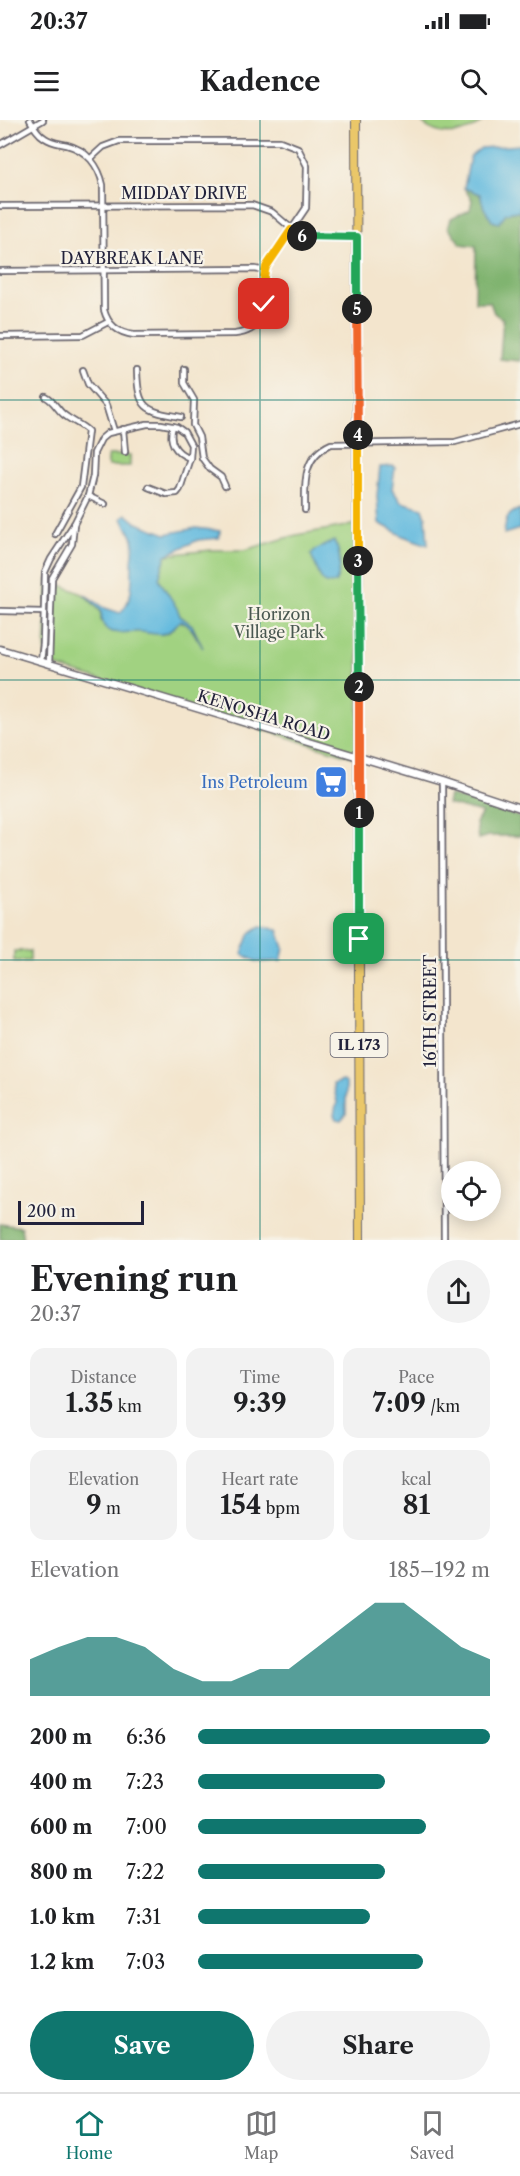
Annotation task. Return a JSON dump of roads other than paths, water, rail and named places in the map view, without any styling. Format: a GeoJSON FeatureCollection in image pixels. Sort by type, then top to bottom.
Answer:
{"type":"FeatureCollection","features":[{"type":"Feature","properties":{"kind":"main road","name":"IL 173"},"geometry":{"type":"LineString","coordinates":[[356,120],[360,1240]]}},
{"type":"Feature","properties":{"kind":"street"},"geometry":{"type":"LineString","coordinates":[[30,120],[47,140],[76,148],[91,158],[102,182],[104,310],[108,321],[123,333],[134,335],[240,334],[251,329],[261,316],[264,304],[265,271],[306,208],[307,166],[298,148],[287,142],[119,141],[102,147],[91,158]]}},
{"type":"Feature","properties":{"kind":"street"},"geometry":{"type":"LineString","coordinates":[[0,145],[43,120]]}},
{"type":"Feature","properties":{"kind":"street","name":"MIDDAY DRIVE"},"geometry":{"type":"LineString","coordinates":[[0,206],[252,205],[272,212],[291,230],[306,237],[357,237]]}},
{"type":"Feature","properties":{"kind":"street","name":"DAYBREAK LANE"},"geometry":{"type":"LineString","coordinates":[[0,271],[255,269],[265,271]]}},
{"type":"Feature","properties":{"kind":"street"},"geometry":{"type":"LineString","coordinates":[[0,336],[83,335],[108,321]]}},
{"type":"Feature","properties":{"kind":"street"},"geometry":{"type":"LineString","coordinates":[[184,369],[184,383],[194,400],[193,425],[198,435],[202,458],[210,469],[221,477],[225,486]]}},
{"type":"Feature","properties":{"kind":"street"},"geometry":{"type":"LineString","coordinates":[[83,370],[88,384],[106,405],[114,431]]}},
{"type":"Feature","properties":{"kind":"street"},"geometry":{"type":"LineString","coordinates":[[137,370],[139,395],[143,405],[150,411],[181,417]]}},
{"type":"Feature","properties":{"kind":"street"},"geometry":{"type":"LineString","coordinates":[[46,397],[53,401],[66,416],[88,431],[81,487],[55,534]]}},
{"type":"Feature","properties":{"kind":"street"},"geometry":{"type":"LineString","coordinates":[[147,424],[150,411]]}},
{"type":"Feature","properties":{"kind":"street"},"geometry":{"type":"LineString","coordinates":[[40,661],[45,572],[88,496],[96,446],[108,433],[147,424],[173,426],[184,432],[191,445],[190,458],[180,489],[177,493],[166,494],[148,487]]}},
{"type":"Feature","properties":{"kind":"street"},"geometry":{"type":"LineString","coordinates":[[305,510],[305,477],[308,467],[322,449],[331,444],[454,442],[520,424]]}},
{"type":"Feature","properties":{"kind":"street"},"geometry":{"type":"LineString","coordinates":[[173,426],[171,436],[174,446],[180,454],[190,458]]}},
{"type":"Feature","properties":{"kind":"street"},"geometry":{"type":"LineString","coordinates":[[123,429],[125,452]]}},
{"type":"Feature","properties":{"kind":"street"},"geometry":{"type":"LineString","coordinates":[[189,439],[198,435]]}},
{"type":"Feature","properties":{"kind":"street"},"geometry":{"type":"LineString","coordinates":[[84,466],[94,467]]}},
{"type":"Feature","properties":{"kind":"street"},"geometry":{"type":"LineString","coordinates":[[88,496],[105,504]]}},
{"type":"Feature","properties":{"kind":"street"},"geometry":{"type":"LineString","coordinates":[[49,664],[52,578],[72,544],[74,524]]}},
{"type":"Feature","properties":{"kind":"street"},"geometry":{"type":"LineString","coordinates":[[0,611],[44,612]]}},
{"type":"Feature","properties":{"kind":"street","name":"KENOSHA ROAD"},"geometry":{"type":"LineString","coordinates":[[0,649],[359,759],[442,782],[520,808]]}},
{"type":"Feature","properties":{"kind":"street","name":"16TH STREET"},"geometry":{"type":"LineString","coordinates":[[442,782],[444,1240]]}},
{"type":"Feature","properties":{"kind":"water"},"geometry":{"type":"Polygon","coordinates":[[[520,145],[520,213],[517,211],[506,213],[499,223],[492,221],[484,208],[480,194],[464,188],[470,157],[481,148],[520,145]]]}},
{"type":"Feature","properties":{"kind":"water"},"geometry":{"type":"Polygon","coordinates":[[[393,466],[395,468],[392,489],[401,502],[423,508],[428,545],[403,536],[379,523],[377,496],[380,467],[393,466]]]}},
{"type":"Feature","properties":{"kind":"water"},"geometry":{"type":"Polygon","coordinates":[[[520,509],[520,529],[504,534],[508,518],[520,509]]]}},
{"type":"Feature","properties":{"kind":"water"},"geometry":{"type":"Polygon","coordinates":[[[126,514],[137,523],[166,534],[196,528],[220,531],[219,538],[198,540],[166,555],[159,578],[180,616],[192,625],[203,648],[191,628],[180,621],[163,634],[109,630],[102,620],[101,610],[84,594],[105,608],[120,613],[125,607],[131,589],[134,545],[132,536],[122,518],[126,514]]]}},
{"type":"Feature","properties":{"kind":"water"},"geometry":{"type":"Polygon","coordinates":[[[334,541],[339,556],[339,573],[335,583],[327,583],[321,578],[311,554],[334,541]]]}},
{"type":"Feature","properties":{"kind":"water"},"geometry":{"type":"Polygon","coordinates":[[[261,926],[278,930],[284,948],[281,961],[257,962],[242,954],[250,933],[261,926]]]}},
{"type":"Feature","properties":{"kind":"water"},"geometry":{"type":"Polygon","coordinates":[[[342,1081],[346,1083],[346,1114],[341,1120],[336,1119],[334,1115],[337,1102],[333,1084],[342,1081]]]}},
{"type":"Feature","properties":{"kind":"place","name":"Ins Petroleum"},"geometry":{"type":"Point","coordinates":[331,782]}},
{"type":"Feature","properties":{"kind":"park label","name":"Horizon Village Park"},"geometry":{"type":"Point","coordinates":[279,623]}}]}
